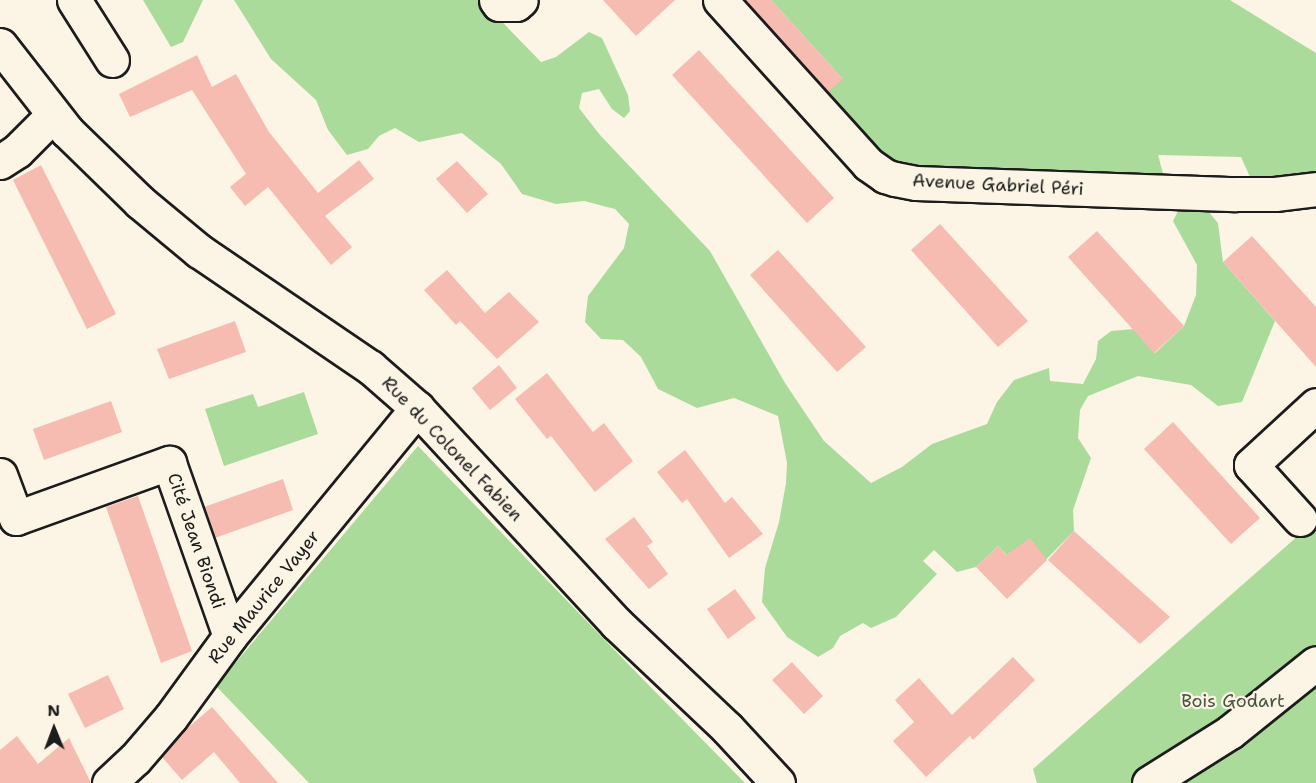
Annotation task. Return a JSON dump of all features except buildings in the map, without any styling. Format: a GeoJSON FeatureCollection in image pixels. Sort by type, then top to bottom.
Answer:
{"type":"FeatureCollection","features":[{"type":"Feature","properties":{"kind":"street"},"geometry":{"type":"LineString","coordinates":[[74,0],[111,60]]}},
{"type":"Feature","properties":{"kind":"street"},"geometry":{"type":"LineString","coordinates":[[496,0],[499,4],[516,4],[521,0]]}},
{"type":"Feature","properties":{"kind":"street","name":"Avenue Gabriel Péri"},"geometry":{"type":"LineString","coordinates":[[720,0],[868,164],[885,176],[916,183],[1236,194],[1275,194],[1316,189]]}},
{"type":"Feature","properties":{"kind":"street","name":"Rue du Colonel Fabien"},"geometry":{"type":"LineString","coordinates":[[0,45],[53,115],[106,172],[180,236],[362,360],[417,408],[616,623],[727,728],[778,783]]}},
{"type":"Feature","properties":{"kind":"street"},"geometry":{"type":"LineString","coordinates":[[0,162],[30,139],[53,115]]}},
{"type":"Feature","properties":{"kind":"street"},"geometry":{"type":"LineString","coordinates":[[1300,519],[1251,465],[1316,405]]}},
{"type":"Feature","properties":{"kind":"street","name":"Rue Maurice Vayer"},"geometry":{"type":"LineString","coordinates":[[109,783],[135,759],[171,717],[230,636],[417,408]]}},
{"type":"Feature","properties":{"kind":"street","name":"Cité Jean Biondi"},"geometry":{"type":"LineString","coordinates":[[0,475],[8,521],[168,463],[230,636]]}},
{"type":"Feature","properties":{"kind":"street"},"geometry":{"type":"LineString","coordinates":[[1149,783],[1230,732],[1316,663]]}},
{"type":"Feature","properties":{"kind":"green space"},"geometry":{"type":"Polygon","coordinates":[[[143,0],[203,0],[183,42],[171,47],[143,0]]]}},
{"type":"Feature","properties":{"kind":"green space"},"geometry":{"type":"Polygon","coordinates":[[[234,0],[481,0],[541,62],[556,57],[589,32],[602,38],[628,95],[630,111],[624,118],[612,109],[599,89],[582,93],[579,108],[600,135],[710,251],[785,383],[824,441],[871,483],[902,467],[932,444],[987,424],[997,402],[1014,380],[1049,368],[1050,381],[1083,384],[1096,359],[1098,341],[1111,331],[1133,329],[1155,353],[1184,326],[1196,295],[1197,265],[1173,221],[1178,211],[1192,208],[1208,211],[1218,223],[1223,262],[1275,321],[1242,402],[1218,406],[1191,385],[1138,376],[1088,396],[1080,410],[1078,438],[1091,458],[1073,510],[1074,531],[1028,578],[998,546],[976,567],[957,572],[934,550],[923,561],[937,574],[896,617],[871,628],[863,623],[840,636],[833,648],[818,657],[787,637],[762,602],[765,568],[779,522],[786,483],[787,463],[778,416],[734,398],[697,408],[658,389],[641,357],[623,340],[601,339],[585,322],[588,296],[624,248],[629,224],[615,209],[584,201],[556,204],[522,194],[501,164],[462,133],[419,142],[395,128],[379,136],[368,149],[347,155],[328,130],[316,100],[271,59],[234,0]]]}},
{"type":"Feature","properties":{"kind":"green space"},"geometry":{"type":"Polygon","coordinates":[[[771,0],[1230,0],[1316,53],[1316,173],[1281,178],[1250,177],[1241,157],[1158,155],[1164,177],[922,169],[893,163],[877,152],[826,93],[842,78],[771,0]]]}},
{"type":"Feature","properties":{"kind":"green space"},"geometry":{"type":"Polygon","coordinates":[[[304,392],[318,434],[224,466],[205,409],[253,394],[258,407],[304,392]]]}},
{"type":"Feature","properties":{"kind":"green space"},"geometry":{"type":"Polygon","coordinates":[[[418,446],[745,783],[309,783],[216,686],[418,446]]]}},
{"type":"Feature","properties":{"kind":"green space","name":"Bois Godart"},"geometry":{"type":"Polygon","coordinates":[[[1316,520],[1316,783],[1037,783],[1033,769],[1316,520]]]}}]}
